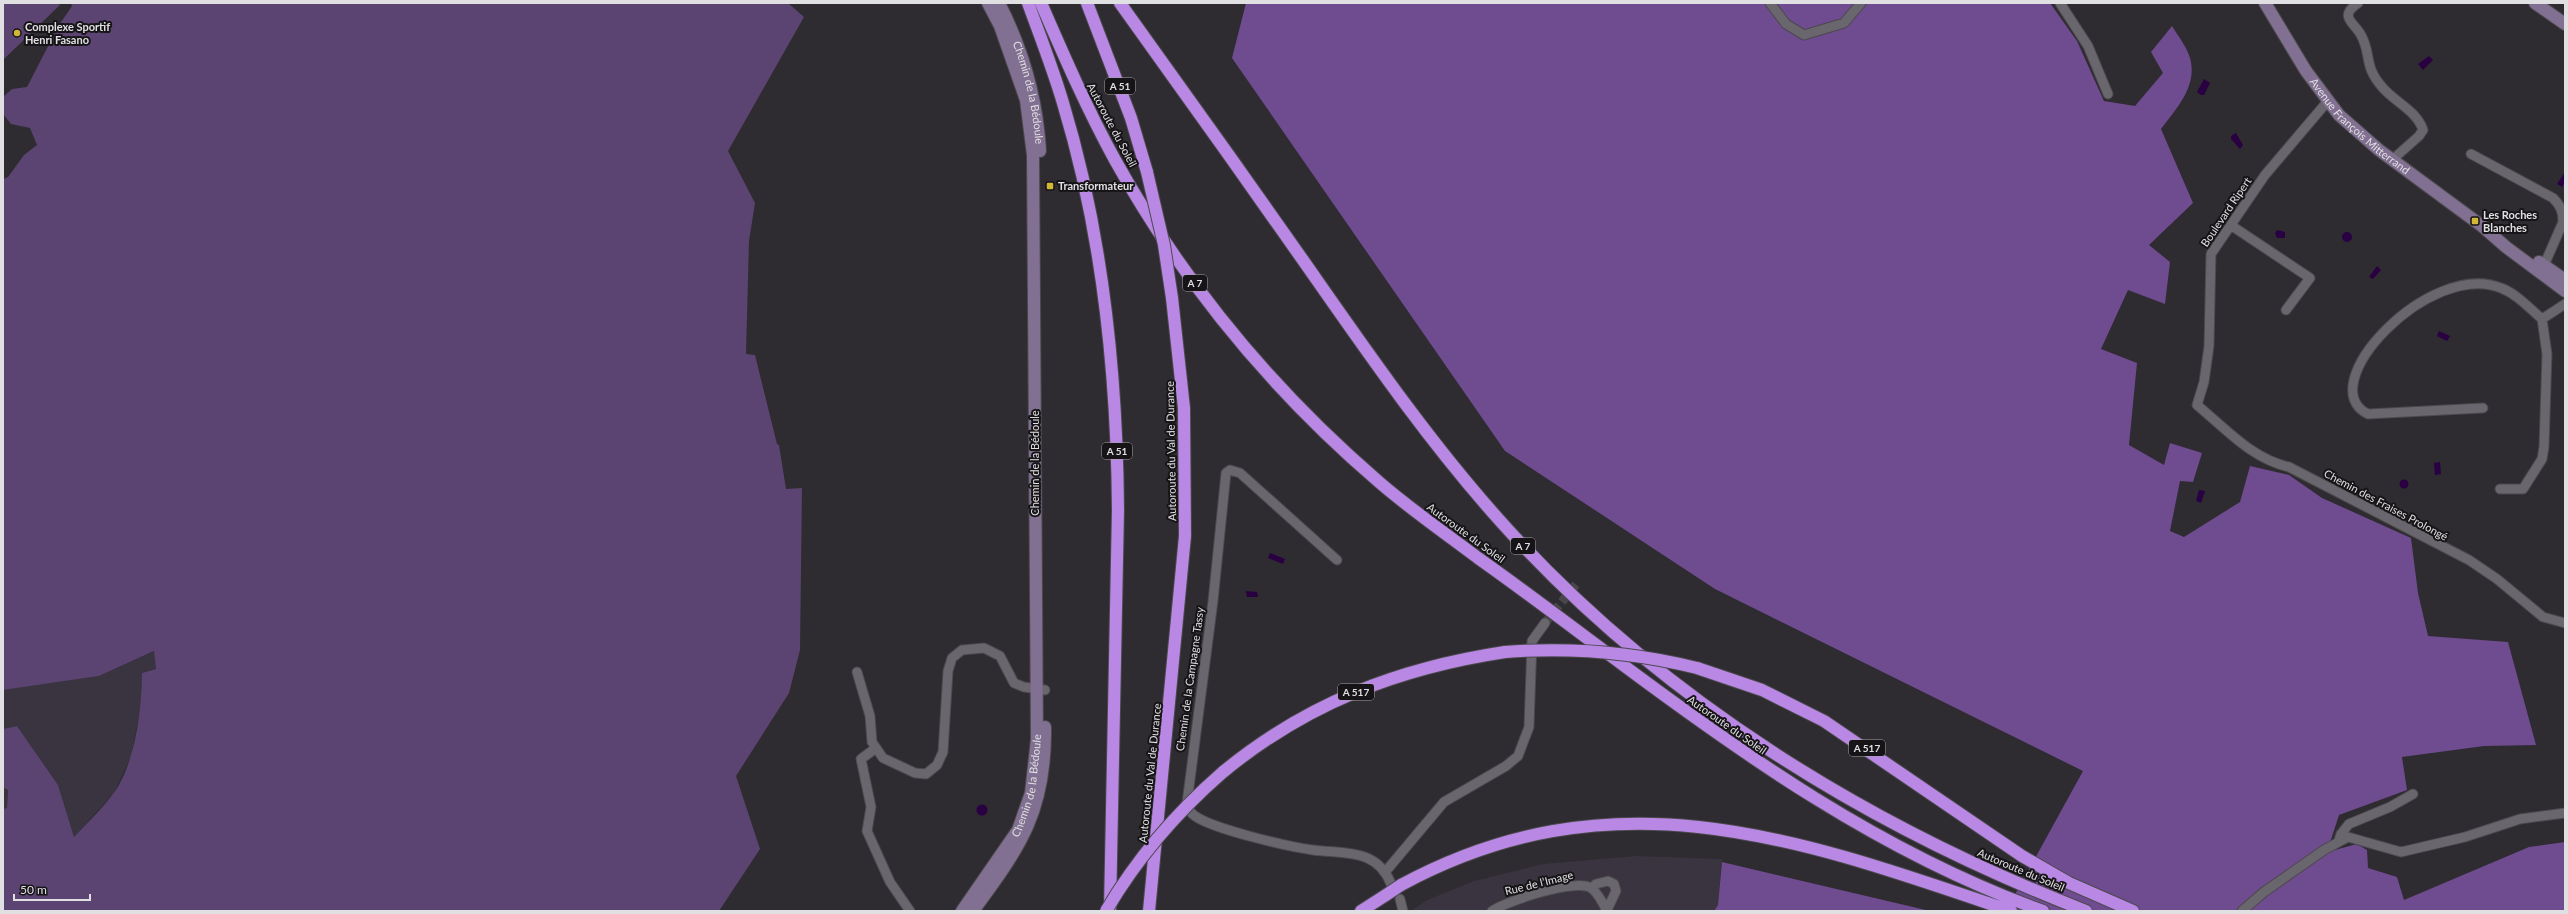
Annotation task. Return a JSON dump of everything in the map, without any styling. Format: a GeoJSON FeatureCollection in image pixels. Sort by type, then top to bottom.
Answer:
{"type":"FeatureCollection","features":[{"type":"Feature","properties":{"kind":"highway","name":"A 51"},"geometry":{"type":"LineString","coordinates":[[1028,3],[1063,103],[1084,182],[1098,259],[1113,377],[1118,452],[1118,510],[1110,911]]}},
{"type":"Feature","properties":{"kind":"highway","name":"Autoroute du Soleil"},"geometry":{"type":"LineString","coordinates":[[1041,3],[1096,126],[1141,204],[1179,261],[1217,313],[1266,372],[1352,458],[1417,513],[1681,708],[1778,776],[1853,822],[1914,856],[1971,882],[2043,911]]}},
{"type":"Feature","properties":{"kind":"highway","name":"Autoroute du Val de Durance"},"geometry":{"type":"LineString","coordinates":[[1087,3],[1129,112],[1147,172],[1164,245],[1172,298],[1184,408],[1185,536],[1149,911]]}},
{"type":"Feature","properties":{"kind":"highway","name":"Autoroute du Soleil"},"geometry":{"type":"LineString","coordinates":[[1120,3],[1414,417],[1503,524],[1589,610],[1719,716],[1826,785],[1964,860],[2086,911]]}},
{"type":"Feature","properties":{"kind":"highway","name":"A 517"},"geometry":{"type":"LineString","coordinates":[[1106,911],[1128,876],[1159,836],[1189,803],[1224,772],[1289,725],[1344,696],[1404,673],[1445,663],[1506,652],[1543,650],[1597,651],[1650,657],[1697,668],[1762,690],[1824,721],[2027,859],[2069,883],[2133,911]]}},
{"type":"Feature","properties":{"kind":"highway"},"geometry":{"type":"LineString","coordinates":[[1361,911],[1393,888],[1457,859],[1534,835],[1586,826],[1616,824],[1688,825],[1754,833],[1880,867],[2011,911]]}},
{"type":"Feature","properties":{"kind":"street","name":"Chemin de la Bédoule"},"geometry":{"type":"LineString","coordinates":[[974,911],[1007,865],[1024,837],[1034,811],[1043,778],[1045,753],[1041,689],[1033,155],[1026,100],[1000,26],[988,3]]}},
{"type":"Feature","properties":{"kind":"street","name":"Chemin de la Bédoule"},"geometry":{"type":"LineString","coordinates":[[962,911],[1018,830],[1031,793],[1041,689],[1043,200],[1038,114],[1019,48],[999,3]]}},
{"type":"Feature","properties":{"kind":"street"},"geometry":{"type":"LineString","coordinates":[[1770,3],[1786,24],[1804,35],[1844,23],[1861,3]]}},
{"type":"Feature","properties":{"kind":"street"},"geometry":{"type":"LineString","coordinates":[[2060,3],[2088,46],[2108,94]]}},
{"type":"Feature","properties":{"kind":"street","name":"Avenue François Mitterrand"},"geometry":{"type":"LineString","coordinates":[[2265,3],[2327,102],[2392,160],[2543,269],[2565,280]]}},
{"type":"Feature","properties":{"kind":"street"},"geometry":{"type":"LineString","coordinates":[[2358,3],[2351,8],[2348,15],[2350,22],[2361,34],[2369,70],[2391,97],[2420,121],[2423,130],[2419,136],[2392,160]]}},
{"type":"Feature","properties":{"kind":"street"},"geometry":{"type":"LineString","coordinates":[[2535,3],[2565,24]]}},
{"type":"Feature","properties":{"kind":"street","name":"Boulevard Ripert"},"geometry":{"type":"LineString","coordinates":[[2198,405],[2204,382],[2209,346],[2209,260],[2265,175],[2327,102]]}},
{"type":"Feature","properties":{"kind":"street"},"geometry":{"type":"LineString","coordinates":[[2471,154],[2553,198],[2560,205],[2563,222],[2543,269]]}},
{"type":"Feature","properties":{"kind":"street"},"geometry":{"type":"LineString","coordinates":[[2232,226],[2310,278],[2286,310]]}},
{"type":"Feature","properties":{"kind":"street","name":"Avenue François Mitterrand"},"geometry":{"type":"LineString","coordinates":[[2543,269],[2565,291]]}},
{"type":"Feature","properties":{"kind":"street"},"geometry":{"type":"LineString","coordinates":[[2483,408],[2368,414],[2360,410],[2354,403],[2352,386],[2364,356],[2387,326],[2432,294],[2456,287],[2483,283],[2502,288],[2520,299],[2542,319],[2547,354],[2542,459],[2522,489],[2500,489]]}},
{"type":"Feature","properties":{"kind":"street"},"geometry":{"type":"LineString","coordinates":[[2542,319],[2565,304]]}},
{"type":"Feature","properties":{"kind":"street","name":"Chemin des Fraises Prolongé"},"geometry":{"type":"LineString","coordinates":[[2198,405],[2253,452],[2271,463],[2289,467],[2469,560],[2497,578],[2543,617],[2565,623]]}},
{"type":"Feature","properties":{"kind":"street","name":"Chemin de la Campagne Tassy"},"geometry":{"type":"LineString","coordinates":[[1337,560],[1240,473],[1230,470],[1226,473],[1213,601],[1186,800],[1192,813],[1213,824],[1291,846],[1359,854],[1386,871]]}},
{"type":"Feature","properties":{"kind":"street"},"geometry":{"type":"LineString","coordinates":[[1393,888],[1386,871],[1444,802],[1506,766],[1518,756],[1529,727],[1532,641],[1545,623]]}},
{"type":"Feature","properties":{"kind":"street"},"geometry":{"type":"LineString","coordinates":[[857,672],[870,716],[872,742],[883,758],[914,773],[926,774],[937,765],[943,752],[948,671],[952,658],[962,650],[984,648],[1000,656],[1014,683],[1041,689]]}},
{"type":"Feature","properties":{"kind":"street"},"geometry":{"type":"LineString","coordinates":[[876,748],[861,759],[871,807],[867,831],[890,882],[910,911]]}},
{"type":"Feature","properties":{"kind":"street"},"geometry":{"type":"LineString","coordinates":[[2339,840],[2340,834],[2349,824],[2390,807],[2413,794]]}},
{"type":"Feature","properties":{"kind":"street"},"geometry":{"type":"LineString","coordinates":[[2242,911],[2264,892],[2339,840],[2348,837],[2356,838],[2400,852],[2465,837],[2520,819],[2565,813]]}},
{"type":"Feature","properties":{"kind":"street","name":"Rue de l’Image"},"geometry":{"type":"LineString","coordinates":[[1492,911],[1509,902],[1531,896],[1576,886],[1592,888],[1608,881],[1614,884],[1616,891],[1607,910]]}},
{"type":"Feature","properties":{"kind":"street","name":"Rue de l’Image"},"geometry":{"type":"LineString","coordinates":[[1592,888],[1607,910]]}},
{"type":"Feature","properties":{"kind":"street"},"geometry":{"type":"LineString","coordinates":[[1400,899],[1403,911]]}},
{"type":"Feature","properties":{"kind":"shaded area","name":"Complexe Sportif Henri Fasano"},"geometry":{"type":"Polygon","coordinates":[[[3,3],[58,3],[60,5],[3,60],[3,3]]]}},
{"type":"Feature","properties":{"kind":"shaded area"},"geometry":{"type":"Polygon","coordinates":[[[71,3],[788,3],[804,17],[728,151],[755,203],[749,241],[746,354],[755,355],[777,444],[779,445],[786,489],[802,488],[800,650],[789,693],[736,776],[760,849],[719,911],[3,911],[3,809],[7,808],[8,790],[3,787],[3,729],[17,726],[58,785],[74,837],[104,805],[121,782],[127,768],[136,736],[141,703],[142,673],[156,669],[154,651],[99,676],[3,690],[3,179],[8,177],[24,155],[37,145],[30,128],[11,124],[3,114],[3,97],[12,89],[27,87],[59,25],[72,6],[71,3]]]}},
{"type":"Feature","properties":{"kind":"shaded area"},"geometry":{"type":"Polygon","coordinates":[[[1246,3],[2050,3],[2077,41],[2104,101],[2135,106],[2163,73],[2151,52],[2172,26],[2189,54],[2192,68],[2191,78],[2179,105],[2161,129],[2193,203],[2149,245],[2170,262],[2165,304],[2128,290],[2101,349],[2137,363],[2129,445],[2164,465],[2170,443],[2202,453],[2193,482],[2180,481],[2170,531],[2184,537],[2240,502],[2250,466],[2289,475],[2322,498],[2411,538],[2418,593],[2428,636],[2508,642],[2536,745],[2484,746],[2402,757],[2407,790],[2339,815],[2327,852],[2357,844],[2367,850],[2368,868],[2397,877],[2404,900],[2529,847],[2565,842],[2565,911],[2006,911],[2083,771],[1715,589],[1505,451],[1232,58],[1246,3]]]}},
{"type":"Feature","properties":{"kind":"shaded area"},"geometry":{"type":"Polygon","coordinates":[[[2429,56],[2433,60],[2423,70],[2418,64],[2429,56]]]}},
{"type":"Feature","properties":{"kind":"shaded area"},"geometry":{"type":"Polygon","coordinates":[[[2204,79],[2210,83],[2204,95],[2201,95],[2197,92],[2204,79]]]}},
{"type":"Feature","properties":{"kind":"shaded area"},"geometry":{"type":"Polygon","coordinates":[[[2236,133],[2243,145],[2240,149],[2231,139],[2231,136],[2236,133]]]}},
{"type":"Feature","properties":{"kind":"shaded area"},"geometry":{"type":"Polygon","coordinates":[[[2565,172],[2565,182],[2562,187],[2557,184],[2565,172]]]}},
{"type":"Feature","properties":{"kind":"shaded area"},"geometry":{"type":"Polygon","coordinates":[[[2277,230],[2285,232],[2285,238],[2277,238],[2275,233],[2277,230]]]}},
{"type":"Feature","properties":{"kind":"shaded area"},"geometry":{"type":"Polygon","coordinates":[[[2345,232],[2349,232],[2352,237],[2349,242],[2345,242],[2342,239],[2342,235],[2345,232]]]}},
{"type":"Feature","properties":{"kind":"shaded area"},"geometry":{"type":"Polygon","coordinates":[[[2377,266],[2381,270],[2373,279],[2369,277],[2377,266]]]}},
{"type":"Feature","properties":{"kind":"shaded area"},"geometry":{"type":"Polygon","coordinates":[[[2439,331],[2450,336],[2447,341],[2437,336],[2439,331]]]}},
{"type":"Feature","properties":{"kind":"shaded area"},"geometry":{"type":"Polygon","coordinates":[[[2440,462],[2441,474],[2435,475],[2434,463],[2440,462]]]}},
{"type":"Feature","properties":{"kind":"shaded area"},"geometry":{"type":"Polygon","coordinates":[[[2404,479],[2409,484],[2404,489],[2399,484],[2404,479]]]}},
{"type":"Feature","properties":{"kind":"shaded area"},"geometry":{"type":"Polygon","coordinates":[[[2199,490],[2205,491],[2201,503],[2196,501],[2199,490]]]}},
{"type":"Feature","properties":{"kind":"shaded area"},"geometry":{"type":"Polygon","coordinates":[[[1270,553],[1285,559],[1283,564],[1268,558],[1270,553]]]}},
{"type":"Feature","properties":{"kind":"shaded area"},"geometry":{"type":"Polygon","coordinates":[[[1246,591],[1257,592],[1258,597],[1247,597],[1246,591]]]}},
{"type":"Feature","properties":{"kind":"shaded area"},"geometry":{"type":"Polygon","coordinates":[[[155,651],[156,669],[142,673],[142,700],[131,757],[114,793],[74,837],[58,785],[17,726],[3,729],[3,690],[99,676],[155,651]]]}},
{"type":"Feature","properties":{"kind":"shaded area"},"geometry":{"type":"Polygon","coordinates":[[[3,787],[8,790],[7,808],[3,809],[3,787]]]}},
{"type":"Feature","properties":{"kind":"shaded area"},"geometry":{"type":"Polygon","coordinates":[[[982,804],[986,806],[988,810],[986,814],[982,816],[978,814],[976,810],[978,806],[982,804]]]}},
{"type":"Feature","properties":{"kind":"shaded area"},"geometry":{"type":"Polygon","coordinates":[[[1636,856],[1722,859],[1718,905],[1714,911],[1411,911],[1427,900],[1474,881],[1543,864],[1636,856]]]}},
{"type":"Feature","properties":{"kind":"shaded area"},"geometry":{"type":"Polygon","coordinates":[[[1722,862],[1930,911],[1714,911],[1718,905],[1722,862]]]}},
{"type":"Feature","properties":{"kind":"tunnel"},"geometry":{"type":"LineString","coordinates":[[1545,623],[1577,583]]}},
{"type":"Feature","properties":{"kind":"place","name":"Complexe Sportif Henri Fasano"},"geometry":{"type":"Point","coordinates":[17,33]}},
{"type":"Feature","properties":{"kind":"place","name":"Transformateur"},"geometry":{"type":"Point","coordinates":[1050,186]}},
{"type":"Feature","properties":{"kind":"place","name":"Les Roches Blanches"},"geometry":{"type":"Point","coordinates":[2475,221]}}]}
